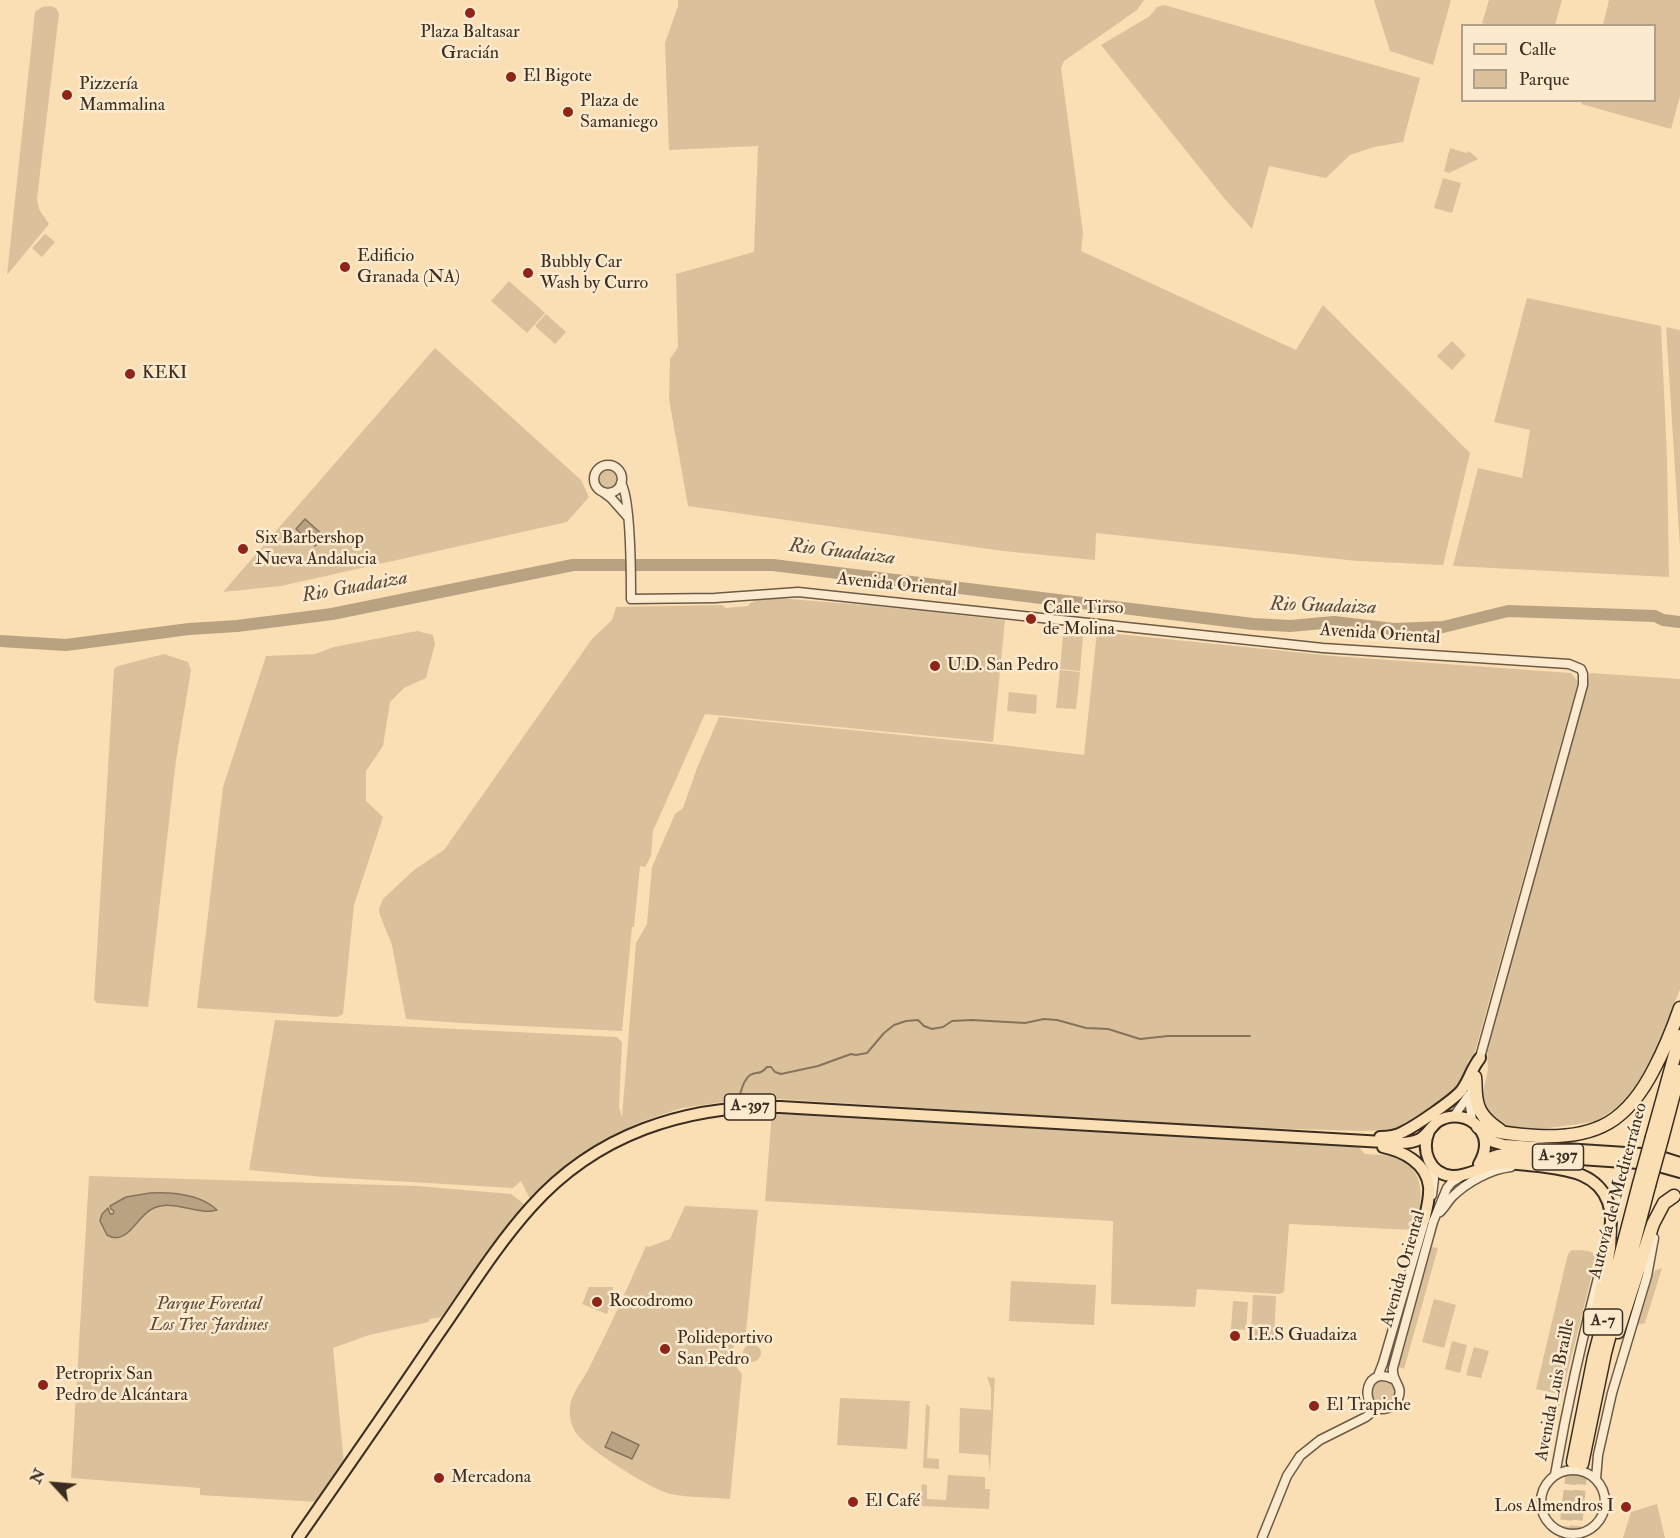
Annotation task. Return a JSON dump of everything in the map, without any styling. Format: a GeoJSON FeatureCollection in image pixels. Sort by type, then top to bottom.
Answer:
{"type":"FeatureCollection","features":[{"type":"Feature","properties":{"kind":"highway"},"geometry":{"type":"LineString","coordinates":[[1478,1128],[1506,1134],[1572,1136],[1593,1131],[1619,1117],[1634,1102],[1647,1083],[1660,1058],[1680,1008]]}},
{"type":"Feature","properties":{"kind":"highway","name":"Autovía del Mediterráneo"},"geometry":{"type":"LineString","coordinates":[[1644,1185],[1578,1463],[1587,1389],[1657,1138],[1680,1036]]}},
{"type":"Feature","properties":{"kind":"highway","name":"Autovía del Mediterráneo"},"geometry":{"type":"LineString","coordinates":[[1657,1138],[1680,1071]]}},
{"type":"Feature","properties":{"kind":"highway"},"geometry":{"type":"LineString","coordinates":[[1475,1077],[1479,1110],[1490,1123],[1506,1134]]}},
{"type":"Feature","properties":{"kind":"highway"},"geometry":{"type":"LineString","coordinates":[[1594,1401],[1604,1380],[1653,1224],[1664,1203],[1677,1195]]}},
{"type":"Feature","properties":{"kind":"highway"},"geometry":{"type":"LineString","coordinates":[[1587,1389],[1587,1367],[1609,1248],[1609,1236]]}},
{"type":"Feature","properties":{"kind":"main road"},"geometry":{"type":"LineString","coordinates":[[1366,1142],[1378,1137],[1402,1133],[1454,1098],[1465,1086],[1470,1071],[1480,1058]]}},
{"type":"Feature","properties":{"kind":"main road","name":"A-397"},"geometry":{"type":"LineString","coordinates":[[298,1538],[488,1263],[532,1206],[553,1184],[573,1168],[645,1127],[709,1111],[758,1107],[1401,1143],[1418,1140],[1437,1122],[1454,1116],[1463,1117],[1494,1142],[1640,1159],[1505,1154],[1487,1158],[1471,1170],[1448,1176],[1441,1173],[1417,1149],[1401,1143]]}},
{"type":"Feature","properties":{"kind":"main road"},"geometry":{"type":"LineString","coordinates":[[1471,1170],[1484,1156],[1485,1147],[1478,1128]]}},
{"type":"Feature","properties":{"kind":"main road"},"geometry":{"type":"LineString","coordinates":[[1430,1130],[1425,1143],[1430,1162]]}},
{"type":"Feature","properties":{"kind":"main road"},"geometry":{"type":"LineString","coordinates":[[1366,1142],[1401,1152],[1422,1169],[1429,1184],[1424,1220]]}},
{"type":"Feature","properties":{"kind":"main road"},"geometry":{"type":"LineString","coordinates":[[1471,1170],[1504,1163],[1576,1172],[1596,1183],[1604,1194],[1609,1205],[1611,1219],[1609,1236]]}},
{"type":"Feature","properties":{"kind":"main road"},"geometry":{"type":"LineString","coordinates":[[1680,1163],[1663,1163],[1680,1172]]}},
{"type":"Feature","properties":{"kind":"street"},"geometry":{"type":"LineString","coordinates":[[610,465],[617,468],[621,475],[628,517],[611,498],[596,486],[594,480],[597,470],[602,466],[610,465]]}},
{"type":"Feature","properties":{"kind":"street"},"geometry":{"type":"LineString","coordinates":[[603,491],[614,491],[621,483]]}},
{"type":"Feature","properties":{"kind":"street","name":"Avenida Oriental"},"geometry":{"type":"LineString","coordinates":[[628,517],[632,599],[715,598],[798,592],[1323,648],[1575,666],[1581,669],[1583,685],[1475,1077],[1470,1092],[1454,1116]]}},
{"type":"Feature","properties":{"kind":"street","name":"Avenida Oriental"},"geometry":{"type":"LineString","coordinates":[[1470,1092],[1470,1105],[1478,1128]]}},
{"type":"Feature","properties":{"kind":"street","name":"Avenida Oriental"},"geometry":{"type":"LineString","coordinates":[[1378,1376],[1434,1187],[1430,1162]]}},
{"type":"Feature","properties":{"kind":"street"},"geometry":{"type":"LineString","coordinates":[[1436,1216],[1454,1195],[1490,1173],[1504,1168],[1529,1165]]}},
{"type":"Feature","properties":{"kind":"street","name":"Avenida Oriental"},"geometry":{"type":"LineString","coordinates":[[1262,1538],[1287,1476],[1300,1456],[1320,1440],[1366,1417],[1377,1408],[1386,1409],[1397,1402],[1400,1389],[1393,1379],[1393,1368],[1436,1216],[1447,1188],[1471,1170]]}},
{"type":"Feature","properties":{"kind":"street"},"geometry":{"type":"LineString","coordinates":[[1596,1479],[1598,1455],[1612,1393],[1648,1267],[1657,1221],[1663,1209],[1677,1195]]}},
{"type":"Feature","properties":{"kind":"street","name":"Avenida Luis Braille"},"geometry":{"type":"LineString","coordinates":[[1555,1475],[1586,1321],[1609,1236]]}},
{"type":"Feature","properties":{"kind":"street"},"geometry":{"type":"LineString","coordinates":[[1377,1408],[1369,1401],[1367,1391],[1370,1382],[1378,1376],[1393,1379]]}},
{"type":"Feature","properties":{"kind":"street"},"geometry":{"type":"LineString","coordinates":[[1571,1469],[1596,1479],[1605,1495],[1605,1503],[1596,1525],[1587,1531],[1571,1534],[1552,1526],[1545,1517],[1542,1497],[1548,1482],[1555,1475],[1571,1469]]}},
{"type":"Feature","properties":{"kind":"green space"},"geometry":{"type":"Polygon","coordinates":[[[678,0],[1144,0],[1137,10],[1064,61],[1061,68],[1083,233],[1081,251],[1296,350],[1323,305],[1470,453],[1443,565],[1357,561],[1096,533],[1095,560],[1003,551],[688,506],[669,399],[670,359],[678,347],[676,274],[754,252],[758,146],[669,150],[665,43],[678,0]]]}},
{"type":"Feature","properties":{"kind":"green space"},"geometry":{"type":"Polygon","coordinates":[[[1374,0],[1451,0],[1433,65],[1390,51],[1374,0]]]}},
{"type":"Feature","properties":{"kind":"green space"},"geometry":{"type":"Polygon","coordinates":[[[1489,0],[1562,0],[1555,24],[1482,23],[1489,0]]]}},
{"type":"Feature","properties":{"kind":"green space"},"geometry":{"type":"Polygon","coordinates":[[[1609,0],[1680,0],[1680,96],[1671,129],[1581,104],[1582,102],[1656,102],[1656,24],[1603,24],[1609,0]]]}},
{"type":"Feature","properties":{"kind":"green space"},"geometry":{"type":"Polygon","coordinates":[[[1164,5],[1420,78],[1403,142],[1374,147],[1350,155],[1326,178],[1269,166],[1252,229],[1224,198],[1101,45],[1150,16],[1157,7],[1164,5]]]}},
{"type":"Feature","properties":{"kind":"green space"},"geometry":{"type":"Polygon","coordinates":[[[42,7],[56,8],[59,14],[37,199],[39,209],[49,224],[7,275],[35,12],[42,7]]]}},
{"type":"Feature","properties":{"kind":"green space"},"geometry":{"type":"Polygon","coordinates":[[[1450,148],[1466,153],[1469,151],[1478,159],[1449,173],[1444,171],[1450,148]]]}},
{"type":"Feature","properties":{"kind":"green space"},"geometry":{"type":"Polygon","coordinates":[[[1443,178],[1461,183],[1452,213],[1434,208],[1443,178]]]}},
{"type":"Feature","properties":{"kind":"green space"},"geometry":{"type":"Polygon","coordinates":[[[45,234],[55,242],[42,257],[32,248],[45,234]]]}},
{"type":"Feature","properties":{"kind":"green space"},"geometry":{"type":"Polygon","coordinates":[[[509,281],[545,313],[527,333],[491,301],[509,281]]]}},
{"type":"Feature","properties":{"kind":"green space"},"geometry":{"type":"Polygon","coordinates":[[[1527,298],[1661,326],[1669,577],[1453,566],[1478,468],[1522,478],[1530,430],[1494,422],[1527,298]]]}},
{"type":"Feature","properties":{"kind":"green space"},"geometry":{"type":"Polygon","coordinates":[[[546,314],[566,332],[555,344],[535,326],[546,314]]]}},
{"type":"Feature","properties":{"kind":"green space"},"geometry":{"type":"Polygon","coordinates":[[[1666,327],[1680,330],[1680,548],[1666,327]]]}},
{"type":"Feature","properties":{"kind":"green space"},"geometry":{"type":"Polygon","coordinates":[[[1452,341],[1466,355],[1452,370],[1437,356],[1452,341]]]}},
{"type":"Feature","properties":{"kind":"green space"},"geometry":{"type":"Polygon","coordinates":[[[435,348],[581,480],[589,497],[567,522],[281,586],[223,592],[435,348]]]}},
{"type":"Feature","properties":{"kind":"green space"},"geometry":{"type":"Polygon","coordinates":[[[608,469],[615,472],[618,479],[615,486],[608,489],[601,486],[598,479],[601,472],[608,469]]]}},
{"type":"Feature","properties":{"kind":"green space"},"geometry":{"type":"Polygon","coordinates":[[[766,597],[1005,620],[993,742],[705,714],[653,831],[651,856],[645,867],[640,866],[622,1031],[406,1019],[392,945],[380,915],[379,909],[383,899],[414,870],[444,850],[592,639],[612,620],[616,607],[722,605],[726,608],[748,606],[766,597]]]}},
{"type":"Feature","properties":{"kind":"green space"},"geometry":{"type":"Polygon","coordinates":[[[417,631],[433,635],[435,644],[426,678],[404,688],[390,702],[383,746],[366,771],[366,801],[383,817],[354,905],[343,1014],[337,1017],[197,1008],[223,787],[266,656],[315,654],[334,647],[417,631]]]}},
{"type":"Feature","properties":{"kind":"green space"},"geometry":{"type":"Polygon","coordinates":[[[1097,632],[1334,656],[1571,673],[1578,682],[1474,1055],[1469,1060],[1461,1082],[1443,1099],[1395,1129],[1366,1131],[1221,1127],[778,1099],[737,1100],[682,1108],[640,1122],[558,1174],[530,1199],[521,1181],[513,1188],[324,1177],[249,1170],[275,1020],[617,1037],[622,1042],[619,1107],[622,1117],[636,943],[647,924],[652,867],[675,814],[683,808],[719,717],[1084,755],[1097,632]]]}},
{"type":"Feature","properties":{"kind":"green space"},"geometry":{"type":"Polygon","coordinates":[[[1063,635],[1083,636],[1080,671],[1060,669],[1063,635]]]}},
{"type":"Feature","properties":{"kind":"green space"},"geometry":{"type":"Polygon","coordinates":[[[164,654],[188,662],[191,670],[176,760],[148,1007],[97,1003],[94,1000],[114,669],[164,654]]]}},
{"type":"Feature","properties":{"kind":"green space"},"geometry":{"type":"Polygon","coordinates":[[[1060,670],[1080,672],[1076,709],[1056,708],[1060,670]]]}},
{"type":"Feature","properties":{"kind":"green space"},"geometry":{"type":"Polygon","coordinates":[[[1590,673],[1680,679],[1680,989],[1653,1061],[1628,1101],[1594,1122],[1541,1129],[1505,1126],[1489,1115],[1482,1096],[1488,1070],[1487,1049],[1590,673]]]}},
{"type":"Feature","properties":{"kind":"green space"},"geometry":{"type":"Polygon","coordinates":[[[1009,692],[1037,695],[1036,714],[1007,711],[1009,692]]]}},
{"type":"Feature","properties":{"kind":"green space"},"geometry":{"type":"Polygon","coordinates":[[[772,1112],[1358,1146],[1365,1154],[1386,1155],[1408,1164],[1419,1180],[1421,1200],[1413,1230],[1289,1224],[1284,1292],[1279,1294],[1197,1289],[1195,1307],[1111,1304],[1113,1221],[765,1201],[772,1112]]]}},
{"type":"Feature","properties":{"kind":"green space","name":"Parque Forestal Los Tres Jardines"},"geometry":{"type":"Polygon","coordinates":[[[89,1176],[417,1186],[511,1194],[527,1206],[448,1316],[369,1335],[333,1348],[344,1464],[318,1502],[200,1495],[200,1488],[71,1478],[89,1176]]]}},
{"type":"Feature","properties":{"kind":"green space","name":"Polideportivo San Pedro"},"geometry":{"type":"Polygon","coordinates":[[[685,1206],[758,1210],[746,1332],[736,1342],[729,1357],[742,1374],[730,1499],[671,1494],[650,1485],[582,1440],[574,1430],[570,1417],[573,1397],[605,1336],[646,1246],[670,1239],[685,1206]]]}},
{"type":"Feature","properties":{"kind":"green space"},"geometry":{"type":"Polygon","coordinates":[[[1432,1247],[1438,1248],[1404,1369],[1399,1367],[1432,1247]]]}},
{"type":"Feature","properties":{"kind":"green space"},"geometry":{"type":"Polygon","coordinates":[[[1572,1250],[1590,1251],[1596,1258],[1554,1427],[1559,1394],[1536,1389],[1568,1254],[1572,1250]]]}},
{"type":"Feature","properties":{"kind":"green space"},"geometry":{"type":"Polygon","coordinates":[[[1662,1268],[1645,1323],[1637,1325],[1653,1274],[1662,1268]]]}},
{"type":"Feature","properties":{"kind":"green space"},"geometry":{"type":"Polygon","coordinates":[[[1011,1281],[1096,1285],[1094,1325],[1009,1321],[1011,1281]]]}},
{"type":"Feature","properties":{"kind":"green space","name":"Rocodromo"},"geometry":{"type":"Polygon","coordinates":[[[589,1287],[613,1287],[607,1314],[582,1304],[589,1287]]]}},
{"type":"Feature","properties":{"kind":"green space"},"geometry":{"type":"Polygon","coordinates":[[[1253,1295],[1276,1296],[1274,1338],[1251,1337],[1253,1295]]]}},
{"type":"Feature","properties":{"kind":"green space"},"geometry":{"type":"Polygon","coordinates":[[[1434,1299],[1456,1305],[1444,1348],[1422,1342],[1434,1299]]]}},
{"type":"Feature","properties":{"kind":"green space"},"geometry":{"type":"Polygon","coordinates":[[[1233,1301],[1248,1302],[1246,1330],[1231,1329],[1233,1301]]]}},
{"type":"Feature","properties":{"kind":"green space"},"geometry":{"type":"Polygon","coordinates":[[[1452,1341],[1467,1345],[1460,1373],[1445,1369],[1452,1341]]]}},
{"type":"Feature","properties":{"kind":"green space"},"geometry":{"type":"Polygon","coordinates":[[[748,1344],[756,1344],[761,1349],[759,1360],[748,1362],[743,1357],[743,1349],[748,1344]]]}},
{"type":"Feature","properties":{"kind":"green space"},"geometry":{"type":"Polygon","coordinates":[[[1474,1347],[1489,1351],[1481,1378],[1466,1375],[1474,1347]]]}},
{"type":"Feature","properties":{"kind":"green space"},"geometry":{"type":"Polygon","coordinates":[[[987,1377],[995,1378],[990,1472],[988,1455],[959,1453],[960,1408],[991,1410],[991,1388],[987,1377]]]}},
{"type":"Feature","properties":{"kind":"green space"},"geometry":{"type":"Polygon","coordinates":[[[1383,1380],[1392,1383],[1395,1392],[1392,1401],[1383,1404],[1374,1401],[1371,1392],[1374,1383],[1383,1380]]]}},
{"type":"Feature","properties":{"kind":"green space"},"geometry":{"type":"Polygon","coordinates":[[[840,1398],[910,1401],[907,1449],[837,1445],[840,1398]]]}},
{"type":"Feature","properties":{"kind":"green space"},"geometry":{"type":"Polygon","coordinates":[[[926,1404],[930,1407],[927,1458],[939,1459],[939,1469],[923,1468],[926,1404]]]}},
{"type":"Feature","properties":{"kind":"green space"},"geometry":{"type":"Polygon","coordinates":[[[948,1475],[985,1477],[985,1489],[990,1489],[989,1509],[920,1506],[922,1484],[927,1485],[927,1499],[946,1500],[948,1475]]]}},
{"type":"Feature","properties":{"kind":"green space"},"geometry":{"type":"Polygon","coordinates":[[[1657,1504],[1665,1538],[1623,1538],[1631,1512],[1657,1504]]]}},
{"type":"Feature","properties":{"kind":"shaded area"},"geometry":{"type":"Polygon","coordinates":[[[305,519],[324,536],[315,546],[296,529],[305,519]]]}},
{"type":"Feature","properties":{"kind":"shaded area"},"geometry":{"type":"Polygon","coordinates":[[[150,1193],[194,1197],[217,1210],[201,1211],[177,1206],[160,1206],[147,1213],[126,1234],[114,1238],[107,1235],[100,1221],[102,1214],[108,1208],[110,1214],[113,1214],[114,1211],[110,1206],[126,1197],[150,1193]]]}},
{"type":"Feature","properties":{"kind":"shaded area"},"geometry":{"type":"Polygon","coordinates":[[[612,1432],[639,1445],[632,1459],[605,1447],[612,1432]]]}},
{"type":"Feature","properties":{"kind":"waterway","name":"Rio Guadaiza"},"geometry":{"type":"LineString","coordinates":[[0,641],[66,645],[332,614],[573,565],[773,565],[1253,624],[1290,626],[1334,622],[1394,629],[1443,627],[1508,611],[1655,616],[1663,620],[1680,622]]}},
{"type":"Feature","properties":{"kind":"waterway"},"geometry":{"type":"LineString","coordinates":[[739,1098],[748,1077],[767,1067],[781,1074],[818,1066],[851,1054],[867,1053],[884,1033],[894,1025],[906,1021],[918,1020],[924,1026],[932,1029],[943,1027],[952,1021],[1025,1023],[1044,1019],[1086,1028],[1108,1029],[1140,1039],[1168,1036],[1250,1036]]}},
{"type":"Feature","properties":{"kind":"tunnel"},"geometry":{"type":"LineString","coordinates":[[1564,1538],[1573,1462]]}},
{"type":"Feature","properties":{"kind":"tunnel"},"geometry":{"type":"LineString","coordinates":[[1575,1538],[1582,1464]]}},
{"type":"Feature","properties":{"kind":"place","name":"Plaza Baltasar Gracián"},"geometry":{"type":"Point","coordinates":[470,13]}},
{"type":"Feature","properties":{"kind":"place","name":"El Bigote"},"geometry":{"type":"Point","coordinates":[511,77]}},
{"type":"Feature","properties":{"kind":"place","name":"Pizzería Mammalina"},"geometry":{"type":"Point","coordinates":[67,95]}},
{"type":"Feature","properties":{"kind":"place","name":"Plaza de Samaniego"},"geometry":{"type":"Point","coordinates":[568,112]}},
{"type":"Feature","properties":{"kind":"place","name":"Edificio Granada (NA)"},"geometry":{"type":"Point","coordinates":[345,267]}},
{"type":"Feature","properties":{"kind":"place","name":"Bubbly Car Wash by Curro"},"geometry":{"type":"Point","coordinates":[528,273]}},
{"type":"Feature","properties":{"kind":"place","name":"KEKI"},"geometry":{"type":"Point","coordinates":[130,374]}},
{"type":"Feature","properties":{"kind":"place","name":"Six Barbershop Nueva Andalucia"},"geometry":{"type":"Point","coordinates":[243,549]}},
{"type":"Feature","properties":{"kind":"place","name":"Calle Tirso de Molina"},"geometry":{"type":"Point","coordinates":[1031,619]}},
{"type":"Feature","properties":{"kind":"place","name":"U.D. San Pedro"},"geometry":{"type":"Point","coordinates":[935,666]}},
{"type":"Feature","properties":{"kind":"place","name":"Rocodromo"},"geometry":{"type":"Point","coordinates":[597,1302]}},
{"type":"Feature","properties":{"kind":"place","name":"I.E.S Guadaiza"},"geometry":{"type":"Point","coordinates":[1235,1336]}},
{"type":"Feature","properties":{"kind":"place","name":"Polideportivo San Pedro"},"geometry":{"type":"Point","coordinates":[665,1349]}},
{"type":"Feature","properties":{"kind":"place","name":"Petroprix San Pedro de Alcántara"},"geometry":{"type":"Point","coordinates":[43,1385]}},
{"type":"Feature","properties":{"kind":"place","name":"El Trapiche"},"geometry":{"type":"Point","coordinates":[1314,1406]}},
{"type":"Feature","properties":{"kind":"place","name":"Mercadona"},"geometry":{"type":"Point","coordinates":[439,1478]}},
{"type":"Feature","properties":{"kind":"place","name":"El Café"},"geometry":{"type":"Point","coordinates":[853,1502]}},
{"type":"Feature","properties":{"kind":"place","name":"Los Almendros I"},"geometry":{"type":"Point","coordinates":[1626,1507]}}]}
